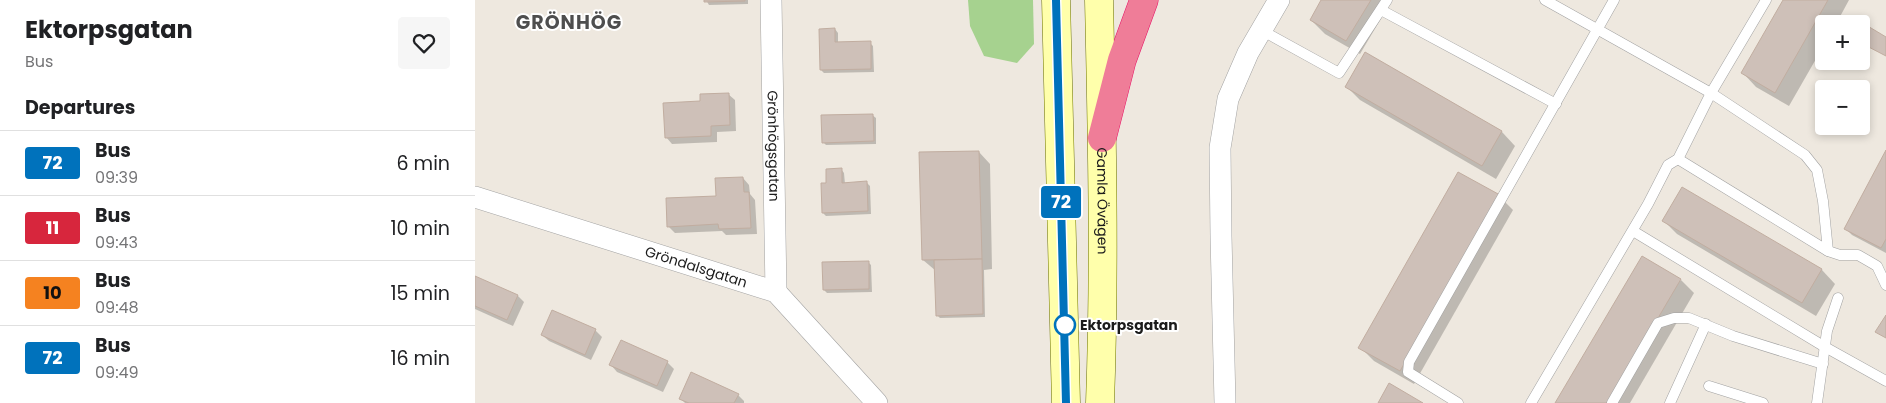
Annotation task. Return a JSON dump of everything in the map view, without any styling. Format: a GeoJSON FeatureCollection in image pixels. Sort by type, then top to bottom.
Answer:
{"type":"FeatureCollection","features":[{"type":"Feature","properties":{"kind":"highway"},"geometry":{"type":"LineString","coordinates":[[1102,138],[1122,60],[1144,0]]}},
{"type":"Feature","properties":{"kind":"main road"},"geometry":{"type":"LineString","coordinates":[[1056,0],[1066,403]]}},
{"type":"Feature","properties":{"kind":"main road","name":"Gamla Övägen"},"geometry":{"type":"LineString","coordinates":[[1099,0],[1102,138],[1102,354],[1100,403]]}},
{"type":"Feature","properties":{"kind":"street","name":"Grönhögsgatan"},"geometry":{"type":"LineString","coordinates":[[771,0],[776,292]]}},
{"type":"Feature","properties":{"kind":"street"},"geometry":{"type":"LineString","coordinates":[[1225,403],[1221,148],[1228,99],[1249,53],[1279,0]]}},
{"type":"Feature","properties":{"kind":"street","name":"Gröndalsgatan"},"geometry":{"type":"LineString","coordinates":[[475,197],[776,292]]}},
{"type":"Feature","properties":{"kind":"street"},"geometry":{"type":"LineString","coordinates":[[776,292],[877,403]]}},
{"type":"Feature","properties":{"kind":"lane"},"geometry":{"type":"LineString","coordinates":[[1261,30],[1339,73],[1387,0]]}},
{"type":"Feature","properties":{"kind":"lane"},"geometry":{"type":"LineString","coordinates":[[1545,0],[1711,93],[1805,155],[1817,170],[1823,201],[1828,251]]}},
{"type":"Feature","properties":{"kind":"lane"},"geometry":{"type":"LineString","coordinates":[[1458,403],[1407,372],[1409,362],[1614,0]]}},
{"type":"Feature","properties":{"kind":"lane"},"geometry":{"type":"LineString","coordinates":[[1531,403],[1649,204],[1668,165],[1678,159],[1711,93],[1766,0]]}},
{"type":"Feature","properties":{"kind":"lane"},"geometry":{"type":"LineString","coordinates":[[1381,10],[1556,104]]}},
{"type":"Feature","properties":{"kind":"lane"},"geometry":{"type":"LineString","coordinates":[[1678,159],[1828,251],[1840,255],[1858,255],[1877,266],[1886,285]]}},
{"type":"Feature","properties":{"kind":"lane"},"geometry":{"type":"LineString","coordinates":[[1633,231],[1825,347],[1886,381]]}},
{"type":"Feature","properties":{"kind":"lane"},"geometry":{"type":"LineString","coordinates":[[1817,403],[1827,331],[1838,298]]}},
{"type":"Feature","properties":{"kind":"lane"},"geometry":{"type":"LineString","coordinates":[[1612,403],[1658,323],[1675,318],[1689,318],[1733,336],[1823,364]]}},
{"type":"Feature","properties":{"kind":"lane"},"geometry":{"type":"LineString","coordinates":[[1670,403],[1706,324]]}},
{"type":"Feature","properties":{"kind":"lane"},"geometry":{"type":"LineString","coordinates":[[1709,386],[1763,403]]}},
{"type":"Feature","properties":{"kind":"green space"},"geometry":{"type":"Polygon","coordinates":[[[968,0],[1033,0],[1034,44],[1017,63],[984,56],[970,26],[968,0]]]}},
{"type":"Feature","properties":{"kind":"building"},"geometry":{"type":"Polygon","coordinates":[[[704,0],[745,0],[745,1],[704,2],[704,0]]]}},
{"type":"Feature","properties":{"kind":"building"},"geometry":{"type":"Polygon","coordinates":[[[1321,0],[1371,0],[1346,41],[1310,20],[1321,0]]]}},
{"type":"Feature","properties":{"kind":"building"},"geometry":{"type":"Polygon","coordinates":[[[1783,0],[1828,0],[1819,15],[1815,15],[1815,23],[1775,93],[1741,73],[1783,0]]]}},
{"type":"Feature","properties":{"kind":"building"},"geometry":{"type":"Polygon","coordinates":[[[1870,27],[1886,37],[1886,56],[1870,48],[1870,27]]]}},
{"type":"Feature","properties":{"kind":"building"},"geometry":{"type":"Polygon","coordinates":[[[835,28],[835,42],[871,41],[871,69],[820,70],[819,29],[835,28]]]}},
{"type":"Feature","properties":{"kind":"building"},"geometry":{"type":"Polygon","coordinates":[[[1365,52],[1502,131],[1482,166],[1345,87],[1365,52]]]}},
{"type":"Feature","properties":{"kind":"building"},"geometry":{"type":"Polygon","coordinates":[[[729,93],[730,125],[711,126],[711,136],[665,138],[663,103],[700,101],[700,94],[729,93]]]}},
{"type":"Feature","properties":{"kind":"building"},"geometry":{"type":"Polygon","coordinates":[[[873,114],[874,141],[822,143],[821,115],[873,114]]]}},
{"type":"Feature","properties":{"kind":"building"},"geometry":{"type":"Polygon","coordinates":[[[1886,150],[1886,239],[1881,248],[1844,229],[1886,150]]]}},
{"type":"Feature","properties":{"kind":"building"},"geometry":{"type":"Polygon","coordinates":[[[979,151],[982,259],[922,260],[919,152],[979,151]]]}},
{"type":"Feature","properties":{"kind":"building"},"geometry":{"type":"Polygon","coordinates":[[[842,168],[842,183],[867,181],[868,211],[822,213],[821,183],[826,183],[826,169],[842,168]]]}},
{"type":"Feature","properties":{"kind":"building"},"geometry":{"type":"Polygon","coordinates":[[[1458,172],[1500,195],[1400,371],[1358,348],[1458,172]]]}},
{"type":"Feature","properties":{"kind":"building"},"geometry":{"type":"Polygon","coordinates":[[[743,177],[744,192],[749,192],[751,228],[719,229],[718,224],[667,227],[666,198],[716,196],[715,178],[743,177]]]}},
{"type":"Feature","properties":{"kind":"building"},"geometry":{"type":"Polygon","coordinates":[[[1682,187],[1822,269],[1802,303],[1662,221],[1682,187]]]}},
{"type":"Feature","properties":{"kind":"building"},"geometry":{"type":"Polygon","coordinates":[[[1642,256],[1681,279],[1608,403],[1555,403],[1642,256]]]}},
{"type":"Feature","properties":{"kind":"building"},"geometry":{"type":"Polygon","coordinates":[[[982,259],[983,314],[936,316],[934,260],[982,259]]]}},
{"type":"Feature","properties":{"kind":"building"},"geometry":{"type":"Polygon","coordinates":[[[869,261],[869,289],[823,290],[822,262],[869,261]]]}},
{"type":"Feature","properties":{"kind":"building"},"geometry":{"type":"Polygon","coordinates":[[[475,276],[518,295],[507,320],[475,306],[475,276]]]}},
{"type":"Feature","properties":{"kind":"building"},"geometry":{"type":"Polygon","coordinates":[[[552,310],[596,329],[585,355],[541,335],[552,310]]]}},
{"type":"Feature","properties":{"kind":"building"},"geometry":{"type":"Polygon","coordinates":[[[1886,315],[1886,338],[1875,332],[1886,315]]]}},
{"type":"Feature","properties":{"kind":"building"},"geometry":{"type":"Polygon","coordinates":[[[621,340],[668,361],[657,386],[609,365],[621,340]]]}},
{"type":"Feature","properties":{"kind":"building"},"geometry":{"type":"Polygon","coordinates":[[[691,372],[739,394],[734,403],[689,403],[679,399],[691,372]]]}},
{"type":"Feature","properties":{"kind":"building"},"geometry":{"type":"Polygon","coordinates":[[[1389,383],[1423,403],[1378,403],[1389,383]]]}},
{"type":"Feature","properties":{"kind":"bus line","name":"72"},"geometry":{"type":"LineString","coordinates":[[1056,0],[1066,403]]}},
{"type":"Feature","properties":{"kind":"place","name":"Ektorpsgatan"},"geometry":{"type":"Point","coordinates":[1065,325]}},
{"type":"Feature","properties":{"kind":"district","name":"GRÖNHÖG"},"geometry":{"type":"Point","coordinates":[569,22]}}]}
